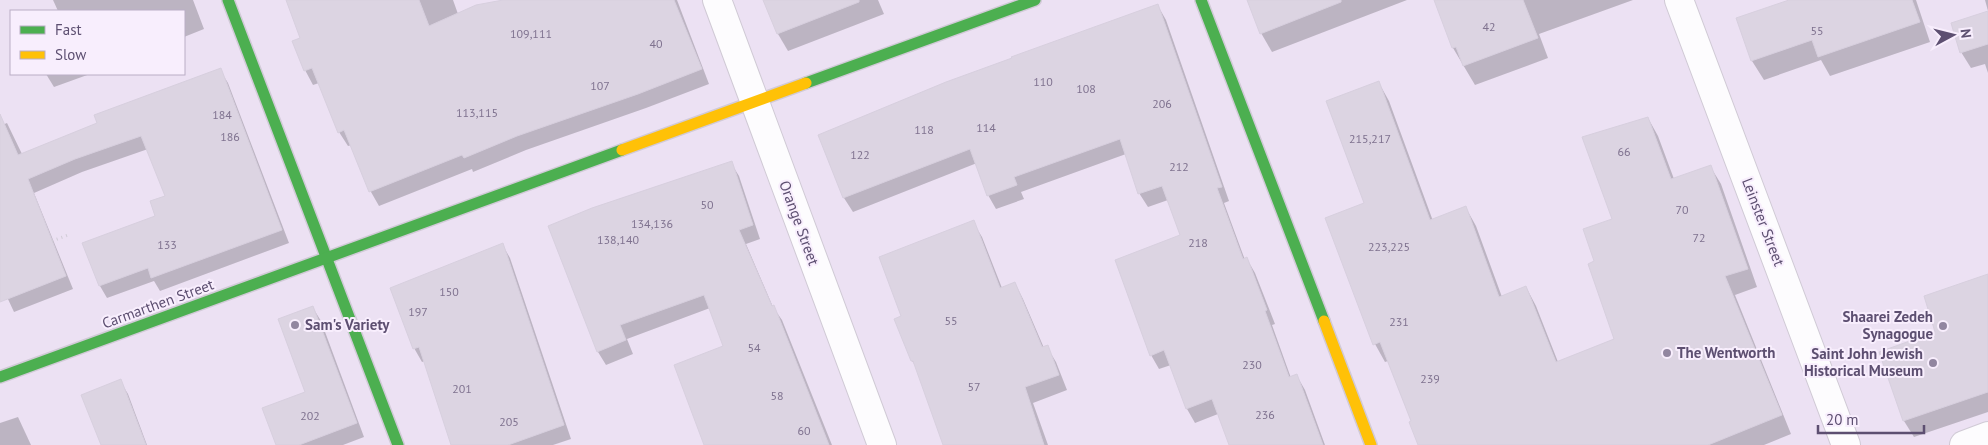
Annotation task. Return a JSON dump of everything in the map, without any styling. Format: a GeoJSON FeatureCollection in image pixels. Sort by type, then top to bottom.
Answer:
{"type":"FeatureCollection","features":[{"type":"Feature","properties":{"kind":"street"},"geometry":{"type":"LineString","coordinates":[[228,0],[398,445]]}},
{"type":"Feature","properties":{"kind":"street","name":"Orange Street"},"geometry":{"type":"LineString","coordinates":[[717,0],[882,445]]}},
{"type":"Feature","properties":{"kind":"street","name":"Carmarthen Street"},"geometry":{"type":"LineString","coordinates":[[0,377],[1035,0]]}},
{"type":"Feature","properties":{"kind":"street"},"geometry":{"type":"LineString","coordinates":[[1201,0],[1371,445]]}},
{"type":"Feature","properties":{"kind":"street","name":"Leinster Street"},"geometry":{"type":"LineString","coordinates":[[1680,0],[1846,445]]}},
{"type":"Feature","properties":{"kind":"street"},"geometry":{"type":"LineString","coordinates":[[1964,445],[1988,436]]}},
{"type":"Feature","properties":{"kind":"path"},"geometry":{"type":"LineString","coordinates":[[52,241],[68,235]]}},
{"type":"Feature","properties":{"kind":"shaded area"},"geometry":{"type":"Polygon","coordinates":[[[0,0],[1988,0],[1988,445],[0,445],[0,0]]]}},
{"type":"Feature","properties":{"kind":"building"},"geometry":{"type":"Polygon","coordinates":[[[286,0],[419,0],[429,26],[476,5],[503,0],[674,0],[702,69],[638,94],[517,136],[464,158],[462,155],[369,192],[344,130],[338,133],[312,68],[304,71],[292,41],[300,38],[286,0]]]}},
{"type":"Feature","properties":{"kind":"building"},"geometry":{"type":"Polygon","coordinates":[[[763,0],[859,0],[859,2],[777,34],[763,0]]]}},
{"type":"Feature","properties":{"kind":"building"},"geometry":{"type":"Polygon","coordinates":[[[1247,0],[1341,0],[1341,2],[1260,34],[1247,0]]]}},
{"type":"Feature","properties":{"kind":"building"},"geometry":{"type":"Polygon","coordinates":[[[1434,0],[1523,0],[1538,38],[1463,66],[1456,47],[1452,48],[1434,0]]]}},
{"type":"Feature","properties":{"kind":"building"},"geometry":{"type":"Polygon","coordinates":[[[1789,0],[1912,0],[1920,22],[1818,57],[1812,40],[1751,61],[1736,18],[1789,0]]]}},
{"type":"Feature","properties":{"kind":"building"},"geometry":{"type":"Polygon","coordinates":[[[1158,4],[1222,187],[1217,188],[1243,259],[1247,257],[1289,377],[1297,374],[1323,445],[1229,445],[1212,399],[1186,409],[1164,350],[1150,356],[1115,260],[1180,235],[1162,186],[1138,194],[1120,139],[1014,177],[1017,185],[987,196],[970,149],[843,198],[818,135],[946,82],[1158,4]]]}},
{"type":"Feature","properties":{"kind":"building"},"geometry":{"type":"Polygon","coordinates":[[[1988,11],[1988,44],[1960,53],[1951,23],[1988,11]]]}},
{"type":"Feature","properties":{"kind":"building"},"geometry":{"type":"Polygon","coordinates":[[[221,68],[282,230],[151,278],[148,268],[99,286],[82,243],[155,216],[150,201],[165,196],[141,136],[75,159],[28,179],[66,276],[0,302],[0,114],[18,155],[97,123],[94,115],[221,68]]]}},
{"type":"Feature","properties":{"kind":"building"},"geometry":{"type":"Polygon","coordinates":[[[1379,81],[1430,220],[1466,206],[1499,297],[1526,286],[1556,362],[1614,339],[1588,264],[1594,261],[1583,229],[1612,219],[1582,137],[1648,117],[1671,179],[1711,165],[1748,269],[1725,276],[1782,415],[1708,445],[1418,445],[1409,422],[1411,421],[1380,342],[1373,345],[1325,218],[1364,203],[1326,101],[1379,81]]]}},
{"type":"Feature","properties":{"kind":"building"},"geometry":{"type":"Polygon","coordinates":[[[732,161],[753,225],[739,230],[772,306],[774,305],[829,445],[704,445],[674,365],[723,346],[704,295],[620,325],[626,340],[597,352],[548,226],[592,208],[732,161]]]}},
{"type":"Feature","properties":{"kind":"building"},"geometry":{"type":"Polygon","coordinates":[[[974,220],[1000,288],[1015,282],[1042,347],[1048,345],[1059,375],[1025,387],[1044,445],[943,445],[913,361],[911,361],[894,319],[901,316],[879,257],[974,220]]]}},
{"type":"Feature","properties":{"kind":"building"},"geometry":{"type":"Polygon","coordinates":[[[503,243],[564,425],[508,445],[451,445],[419,347],[413,349],[390,288],[503,243]]]}},
{"type":"Feature","properties":{"kind":"building","name":"Saint John Jewish Historical Museum"},"geometry":{"type":"Polygon","coordinates":[[[1988,274],[1988,392],[1903,421],[1879,352],[1935,332],[1924,296],[1988,274]]]}},
{"type":"Feature","properties":{"kind":"building"},"geometry":{"type":"Polygon","coordinates":[[[313,306],[357,423],[299,445],[276,445],[262,408],[305,392],[278,319],[313,306]]]}},
{"type":"Feature","properties":{"kind":"building"},"geometry":{"type":"Polygon","coordinates":[[[121,379],[146,445],[101,445],[81,395],[121,379]]]}},
{"type":"Feature","properties":{"kind":"traffic: fast"},"geometry":{"type":"LineString","coordinates":[[228,0],[398,445]]}},
{"type":"Feature","properties":{"kind":"traffic: fast"},"geometry":{"type":"LineString","coordinates":[[806,83],[1035,0]]}},
{"type":"Feature","properties":{"kind":"traffic: fast"},"geometry":{"type":"LineString","coordinates":[[1201,0],[1324,321]]}},
{"type":"Feature","properties":{"kind":"traffic: fast"},"geometry":{"type":"LineString","coordinates":[[0,377],[622,150]]}},
{"type":"Feature","properties":{"kind":"traffic: slow"},"geometry":{"type":"LineString","coordinates":[[622,150],[806,83]]}},
{"type":"Feature","properties":{"kind":"traffic: slow"},"geometry":{"type":"LineString","coordinates":[[1324,321],[1371,445]]}},
{"type":"Feature","properties":{"kind":"place","name":"Sam's Variety"},"geometry":{"type":"Point","coordinates":[295,325]}},
{"type":"Feature","properties":{"kind":"place","name":"Shaarei Zedeh Synagogue"},"geometry":{"type":"Point","coordinates":[1943,326]}},
{"type":"Feature","properties":{"kind":"place","name":"The Wentworth"},"geometry":{"type":"Point","coordinates":[1667,353]}},
{"type":"Feature","properties":{"kind":"place","name":"Saint John Jewish Historical Museum"},"geometry":{"type":"Point","coordinates":[1933,363]}}]}
